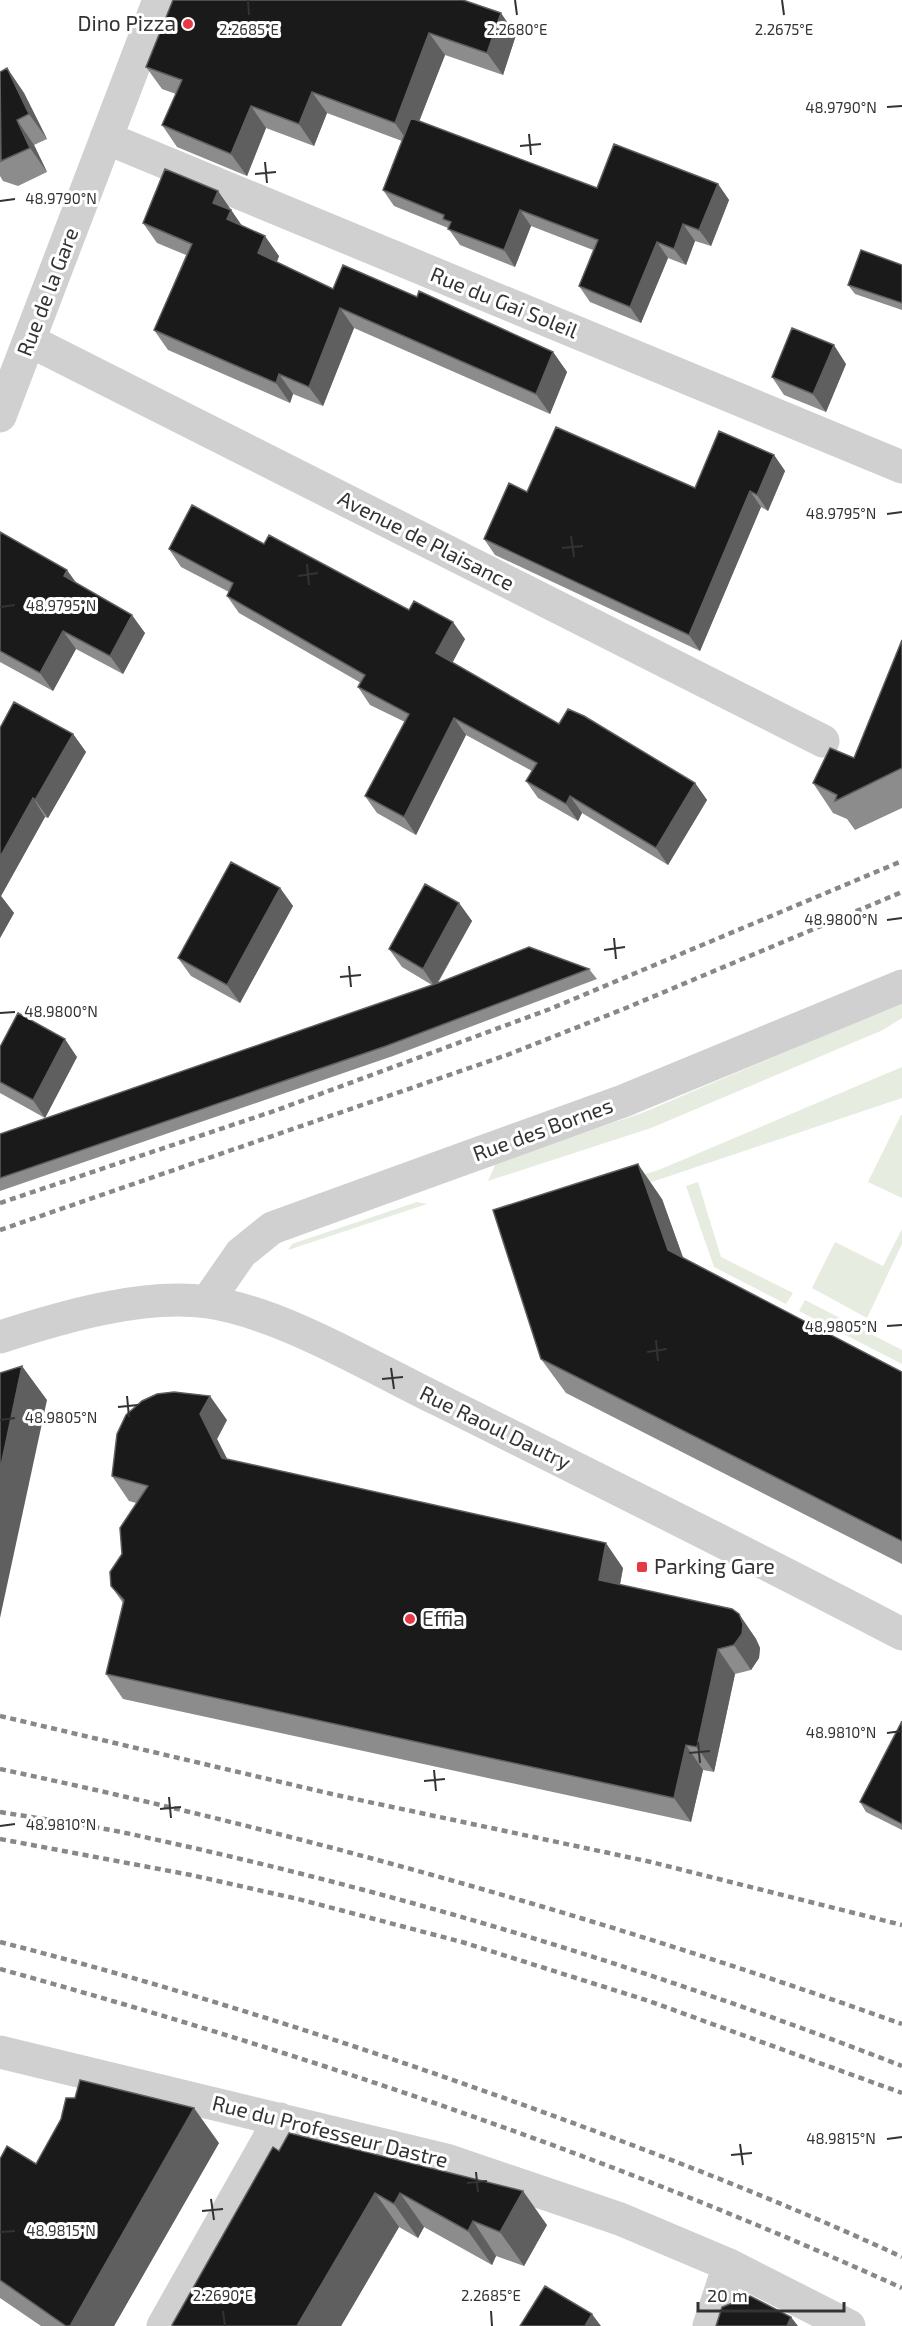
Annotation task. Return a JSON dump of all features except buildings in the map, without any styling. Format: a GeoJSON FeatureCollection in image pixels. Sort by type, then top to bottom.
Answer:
{"type":"FeatureCollection","features":[{"type":"Feature","properties":{"kind":"street","name":"Rue de la Gare"},"geometry":{"type":"LineString","coordinates":[[0,416],[159,0]]}},
{"type":"Feature","properties":{"kind":"street","name":"Rue du Gai Soleil"},"geometry":{"type":"LineString","coordinates":[[106,138],[902,467]]}},
{"type":"Feature","properties":{"kind":"street","name":"Avenue de Plaisance"},"geometry":{"type":"LineString","coordinates":[[30,341],[823,741]]}},
{"type":"Feature","properties":{"kind":"street","name":"Rue des Bornes"},"geometry":{"type":"LineString","coordinates":[[207,1302],[241,1253],[272,1228],[623,1101],[902,986]]}},
{"type":"Feature","properties":{"kind":"street","name":"Rue Raoul Dautry"},"geometry":{"type":"LineString","coordinates":[[0,1337],[43,1323],[114,1308],[172,1300],[207,1302],[243,1310],[281,1323],[523,1441],[902,1634]]}},
{"type":"Feature","properties":{"kind":"street","name":"Rue du Professeur Dastre"},"geometry":{"type":"LineString","coordinates":[[0,2052],[446,2160],[620,2219],[729,2265],[849,2326]]}},
{"type":"Feature","properties":{"kind":"street"},"geometry":{"type":"LineString","coordinates":[[163,2326],[280,2119]]}},
{"type":"Feature","properties":{"kind":"street"},"geometry":{"type":"LineString","coordinates":[[709,2326],[729,2265]]}},
{"type":"Feature","properties":{"kind":"shaded area"},"geometry":{"type":"Polygon","coordinates":[[[902,1002],[902,1018],[883,1030],[651,1128],[488,1181],[496,1163],[506,1158],[642,1113],[902,1002]]]}},
{"type":"Feature","properties":{"kind":"shaded area"},"geometry":{"type":"Polygon","coordinates":[[[902,1067],[902,1098],[509,1230],[505,1221],[661,1169],[902,1067]]]}},
{"type":"Feature","properties":{"kind":"shaded area"},"geometry":{"type":"Polygon","coordinates":[[[902,1115],[902,1198],[868,1182],[902,1115]]]}},
{"type":"Feature","properties":{"kind":"shaded area"},"geometry":{"type":"Polygon","coordinates":[[[698,1182],[721,1257],[793,1293],[786,1304],[714,1267],[686,1186],[698,1182]]]}},
{"type":"Feature","properties":{"kind":"shaded area"},"geometry":{"type":"Polygon","coordinates":[[[417,1202],[427,1204],[288,1250],[292,1244],[417,1202]]]}},
{"type":"Feature","properties":{"kind":"shaded area"},"geometry":{"type":"Polygon","coordinates":[[[902,1229],[902,1244],[867,1318],[812,1288],[835,1242],[883,1266],[902,1229]]]}},
{"type":"Feature","properties":{"kind":"shaded area"},"geometry":{"type":"Polygon","coordinates":[[[805,1300],[902,1350],[902,1364],[799,1311],[805,1300]]]}},
{"type":"Feature","properties":{"kind":"railway"},"geometry":{"type":"LineString","coordinates":[[0,1203],[277,1110],[550,1009],[902,861]]}},
{"type":"Feature","properties":{"kind":"railway"},"geometry":{"type":"LineString","coordinates":[[0,1230],[507,1055],[626,1008],[902,892]]}},
{"type":"Feature","properties":{"kind":"railway"},"geometry":{"type":"LineString","coordinates":[[0,1716],[336,1795],[651,1862],[902,1925]]}},
{"type":"Feature","properties":{"kind":"railway"},"geometry":{"type":"LineString","coordinates":[[0,1769],[229,1822],[456,1882],[680,1949],[902,2024]]}},
{"type":"Feature","properties":{"kind":"railway"},"geometry":{"type":"LineString","coordinates":[[0,1812],[144,1837],[241,1859],[433,1909],[622,1966],[902,2066]]}},
{"type":"Feature","properties":{"kind":"railway"},"geometry":{"type":"LineString","coordinates":[[0,1839],[191,1875],[298,1899],[462,1942],[649,2001],[902,2093]]}},
{"type":"Feature","properties":{"kind":"railway"},"geometry":{"type":"LineString","coordinates":[[0,1942],[196,1997],[454,2080],[712,2176],[902,2257]]}},
{"type":"Feature","properties":{"kind":"railway"},"geometry":{"type":"LineString","coordinates":[[0,1969],[230,2036],[457,2111],[681,2194],[902,2288]]}},
{"type":"Feature","properties":{"kind":"place","name":"Dino Pizza"},"geometry":{"type":"Point","coordinates":[188,24]}},
{"type":"Feature","properties":{"kind":"place","name":"Parking Gare"},"geometry":{"type":"Point","coordinates":[642,1567]}},
{"type":"Feature","properties":{"kind":"place","name":"Effia"},"geometry":{"type":"Point","coordinates":[410,1619]}}]}
